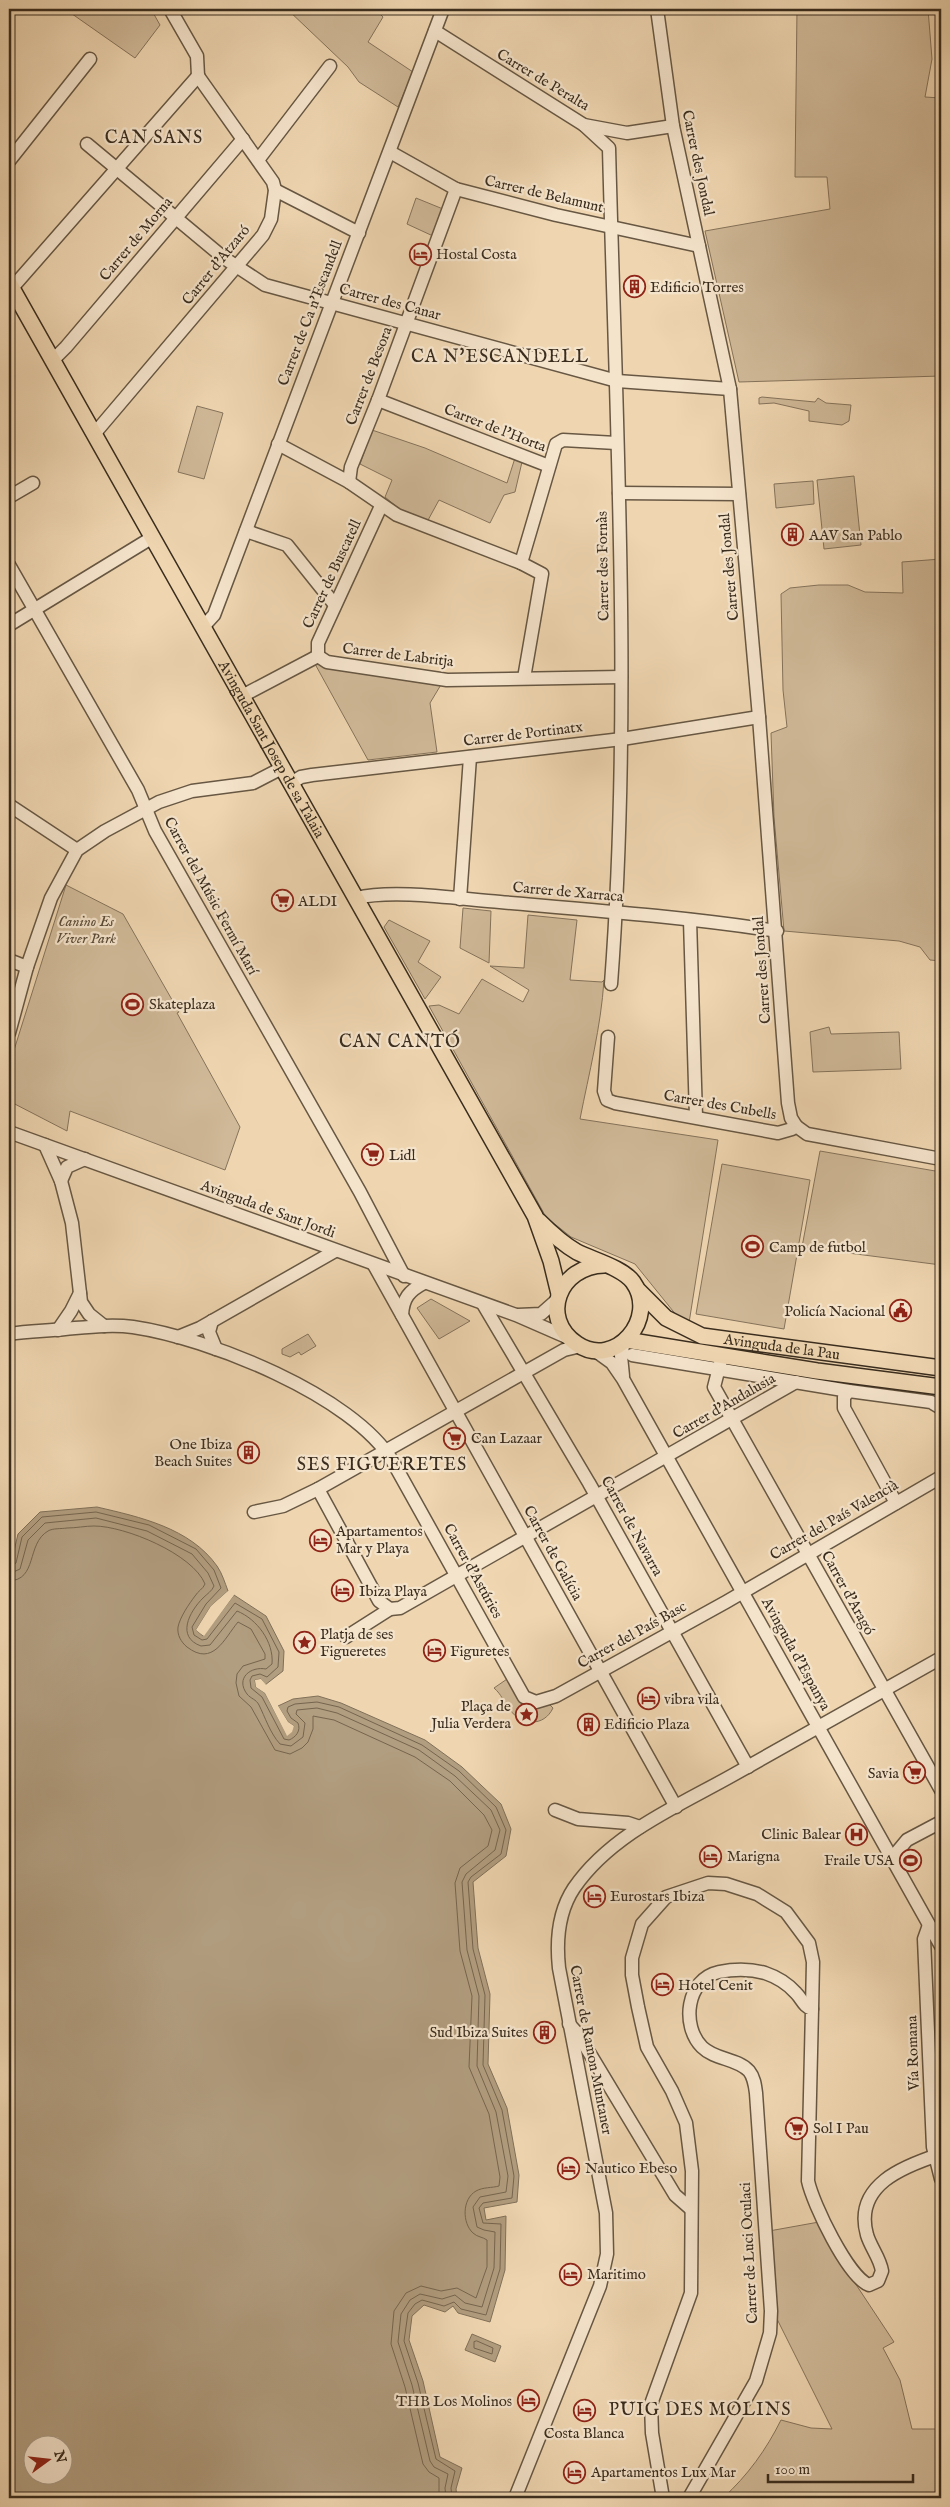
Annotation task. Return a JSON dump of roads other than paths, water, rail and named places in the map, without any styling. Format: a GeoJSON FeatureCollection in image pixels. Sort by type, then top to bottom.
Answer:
{"type":"FeatureCollection","features":[{"type":"Feature","properties":{"kind":"main road","name":"Avinguda Sant Josep de sa Talaia"},"geometry":{"type":"LineString","coordinates":[[10,285],[534,1216]]}},
{"type":"Feature","properties":{"kind":"main road"},"geometry":{"type":"LineString","coordinates":[[534,1216],[564,1243],[604,1266],[624,1273],[638,1290],[641,1300],[639,1322],[628,1346],[604,1350],[582,1345],[559,1320],[559,1297],[551,1261],[534,1216]]}},
{"type":"Feature","properties":{"kind":"main road"},"geometry":{"type":"LineString","coordinates":[[564,1243],[620,1262],[630,1268],[674,1323]]}},
{"type":"Feature","properties":{"kind":"main road"},"geometry":{"type":"LineString","coordinates":[[559,1297],[572,1275],[587,1267],[604,1266]]}},
{"type":"Feature","properties":{"kind":"main road","name":"Avinguda de la Pau"},"geometry":{"type":"LineString","coordinates":[[638,1290],[658,1312],[674,1323],[702,1336],[941,1368]]}},
{"type":"Feature","properties":{"kind":"main road","name":"Avinguda de la Pau"},"geometry":{"type":"LineString","coordinates":[[628,1346],[660,1344],[721,1362],[941,1387]]}},
{"type":"Feature","properties":{"kind":"street"},"geometry":{"type":"LineString","coordinates":[[170,9],[197,56],[198,76],[268,174],[275,190],[359,233]]}},
{"type":"Feature","properties":{"kind":"street","name":"Carrer de Ca n'Escandell"},"geometry":{"type":"LineString","coordinates":[[203,627],[214,615],[330,303],[359,233],[443,9]]}},
{"type":"Feature","properties":{"kind":"street","name":"Carrer des Jondal"},"geometry":{"type":"LineString","coordinates":[[657,9],[673,126],[730,389],[759,717],[788,1103],[791,1118],[796,1126]]}},
{"type":"Feature","properties":{"kind":"street","name":"Carrer de Peralta"},"geometry":{"type":"LineString","coordinates":[[435,31],[584,125],[627,133],[673,126]]}},
{"type":"Feature","properties":{"kind":"street"},"geometry":{"type":"LineString","coordinates":[[9,161],[90,59]]}},
{"type":"Feature","properties":{"kind":"street"},"geometry":{"type":"LineString","coordinates":[[258,160],[330,66]]}},
{"type":"Feature","properties":{"kind":"street"},"geometry":{"type":"LineString","coordinates":[[10,285],[198,76]]}},
{"type":"Feature","properties":{"kind":"street"},"geometry":{"type":"LineString","coordinates":[[584,125],[609,148],[627,133]]}},
{"type":"Feature","properties":{"kind":"street","name":"Carrer de Morna"},"geometry":{"type":"LineString","coordinates":[[53,360],[243,139]]}},
{"type":"Feature","properties":{"kind":"street","name":"Carrer des Canar"},"geometry":{"type":"LineString","coordinates":[[87,144],[224,258],[265,285],[616,381],[730,389]]}},
{"type":"Feature","properties":{"kind":"street","name":"Carrer des Fornàs"},"geometry":{"type":"LineString","coordinates":[[609,148],[616,443],[619,493],[622,739],[616,912],[611,984]]}},
{"type":"Feature","properties":{"kind":"street","name":"Carrer de Belamunt"},"geometry":{"type":"LineString","coordinates":[[390,152],[456,189],[699,246]]}},
{"type":"Feature","properties":{"kind":"street","name":"Carrer de Besora"},"geometry":{"type":"LineString","coordinates":[[349,482],[350,466],[378,400],[456,189]]}},
{"type":"Feature","properties":{"kind":"street","name":"Carrer d'Atzaró"},"geometry":{"type":"LineString","coordinates":[[95,433],[263,235],[271,219],[275,190]]}},
{"type":"Feature","properties":{"kind":"street","name":"Carrer de l'Horta"},"geometry":{"type":"LineString","coordinates":[[378,400],[549,466],[556,444],[563,440],[616,443]]}},
{"type":"Feature","properties":{"kind":"street"},"geometry":{"type":"LineString","coordinates":[[278,444],[349,482],[396,515],[521,563],[542,574],[524,678]]}},
{"type":"Feature","properties":{"kind":"street"},"geometry":{"type":"LineString","coordinates":[[521,563],[549,466]]}},
{"type":"Feature","properties":{"kind":"street"},"geometry":{"type":"LineString","coordinates":[[9,497],[33,483]]}},
{"type":"Feature","properties":{"kind":"street"},"geometry":{"type":"LineString","coordinates":[[619,493],[739,494]]}},
{"type":"Feature","properties":{"kind":"street","name":"Carrer de Buscatell"},"geometry":{"type":"LineString","coordinates":[[318,656],[318,643],[381,506]]}},
{"type":"Feature","properties":{"kind":"street"},"geometry":{"type":"LineString","coordinates":[[246,531],[287,545],[335,605]]}},
{"type":"Feature","properties":{"kind":"street"},"geometry":{"type":"LineString","coordinates":[[9,624],[152,537]]}},
{"type":"Feature","properties":{"kind":"street","name":"Carrer del Músic Fermí Marí"},"geometry":{"type":"LineString","coordinates":[[9,565],[138,790],[155,831],[387,1242],[404,1276]]}},
{"type":"Feature","properties":{"kind":"street"},"geometry":{"type":"LineString","coordinates":[[242,696],[318,656]]}},
{"type":"Feature","properties":{"kind":"street","name":"Carrer de Labritja"},"geometry":{"type":"LineString","coordinates":[[318,656],[328,662],[447,680],[621,677]]}},
{"type":"Feature","properties":{"kind":"street","name":"Carrer de Portinatx"},"geometry":{"type":"LineString","coordinates":[[290,783],[301,777],[312,775],[622,739],[759,717]]}},
{"type":"Feature","properties":{"kind":"street"},"geometry":{"type":"LineString","coordinates":[[460,899],[470,757]]}},
{"type":"Feature","properties":{"kind":"street"},"geometry":{"type":"LineString","coordinates":[[9,1033],[27,967],[54,886],[77,850],[105,830],[146,808],[192,791],[253,783],[282,768]]}},
{"type":"Feature","properties":{"kind":"street"},"geometry":{"type":"LineString","coordinates":[[9,805],[77,850]]}},
{"type":"Feature","properties":{"kind":"street","name":"Carrer de Xarraca"},"geometry":{"type":"LineString","coordinates":[[356,898],[374,894],[460,899],[616,912],[776,931]]}},
{"type":"Feature","properties":{"kind":"street"},"geometry":{"type":"LineString","coordinates":[[690,920],[696,1118]]}},
{"type":"Feature","properties":{"kind":"street"},"geometry":{"type":"LineString","coordinates":[[9,960],[27,967]]}},
{"type":"Feature","properties":{"kind":"street","name":"Carrer des Cubells"},"geometry":{"type":"LineString","coordinates":[[608,1036],[604,1091],[607,1100],[615,1103],[778,1133],[796,1126],[807,1134],[941,1159]]}},
{"type":"Feature","properties":{"kind":"street","name":"Avinguda de Sant Jordi"},"geometry":{"type":"LineString","coordinates":[[9,1132],[516,1315],[582,1345]]}},
{"type":"Feature","properties":{"kind":"street"},"geometry":{"type":"LineString","coordinates":[[45,1145],[61,1181],[72,1223],[80,1293],[84,1308],[104,1326]]}},
{"type":"Feature","properties":{"kind":"street"},"geometry":{"type":"LineString","coordinates":[[61,1181],[68,1167],[85,1159]]}},
{"type":"Feature","properties":{"kind":"street"},"geometry":{"type":"LineString","coordinates":[[304,1239],[308,1254],[304,1266]]}},
{"type":"Feature","properties":{"kind":"street"},"geometry":{"type":"LineString","coordinates":[[178,1337],[212,1321],[304,1266],[335,1251]]}},
{"type":"Feature","properties":{"kind":"street","name":"Carrer de Galícia"},"geometry":{"type":"LineString","coordinates":[[374,1265],[676,1807]]}},
{"type":"Feature","properties":{"kind":"street"},"geometry":{"type":"LineString","coordinates":[[402,1315],[403,1305],[408,1293],[424,1283]]}},
{"type":"Feature","properties":{"kind":"street"},"geometry":{"type":"LineString","coordinates":[[58,1330],[80,1293]]}},
{"type":"Feature","properties":{"kind":"street","name":"Avinguda de Sant Jordi"},"geometry":{"type":"LineString","coordinates":[[516,1315],[532,1316],[541,1314],[559,1297]]}},
{"type":"Feature","properties":{"kind":"street","name":"Carrer de Navarra"},"geometry":{"type":"LineString","coordinates":[[483,1304],[596,1497],[748,1767]]}},
{"type":"Feature","properties":{"kind":"street"},"geometry":{"type":"LineString","coordinates":[[212,1321],[210,1332],[216,1349]]}},
{"type":"Feature","properties":{"kind":"street","name":"Carrer d'Astúries"},"geometry":{"type":"LineString","coordinates":[[9,1334],[104,1326],[133,1327],[178,1337],[216,1349],[300,1386],[328,1402],[366,1428],[386,1450],[524,1697],[536,1702]]}},
{"type":"Feature","properties":{"kind":"street"},"geometry":{"type":"LineString","coordinates":[[254,1512],[283,1506],[318,1489],[564,1350],[582,1345]]}},
{"type":"Feature","properties":{"kind":"street","name":"Avinguda d'Espanya"},"geometry":{"type":"LineString","coordinates":[[582,1345],[612,1363],[622,1373],[941,1946]]}},
{"type":"Feature","properties":{"kind":"street"},"geometry":{"type":"LineString","coordinates":[[622,1373],[628,1346]]}},
{"type":"Feature","properties":{"kind":"street","name":"Avinguda de la Pau"},"geometry":{"type":"LineString","coordinates":[[628,1346],[721,1362],[796,1382],[931,1402],[940,1407]]}},
{"type":"Feature","properties":{"kind":"street","name":"Carrer d'Aragó"},"geometry":{"type":"LineString","coordinates":[[721,1362],[714,1386],[941,1790]]}},
{"type":"Feature","properties":{"kind":"street","name":"Carrer d'Andalusia"},"geometry":{"type":"LineString","coordinates":[[346,1637],[390,1610],[400,1608],[668,1457],[796,1382]]}},
{"type":"Feature","properties":{"kind":"street"},"geometry":{"type":"LineString","coordinates":[[849,1391],[844,1397],[844,1408],[896,1503]]}},
{"type":"Feature","properties":{"kind":"street","name":"Carrer del País Valencià"},"geometry":{"type":"LineString","coordinates":[[743,1592],[941,1477]]}},
{"type":"Feature","properties":{"kind":"street"},"geometry":{"type":"LineString","coordinates":[[318,1489],[379,1601],[390,1610]]}},
{"type":"Feature","properties":{"kind":"street","name":"Carrer del País Basc"},"geometry":{"type":"LineString","coordinates":[[536,1702],[556,1696],[743,1592]]}},
{"type":"Feature","properties":{"kind":"street","name":"Carrer de Ramon Muntaner"},"geometry":{"type":"LineString","coordinates":[[515,2498],[600,2286],[607,2254],[606,2213],[569,2024],[558,1956],[559,1928],[564,1907],[574,1888],[588,1872],[614,1847],[640,1827],[941,1658]]}},
{"type":"Feature","properties":{"kind":"street"},"geometry":{"type":"LineString","coordinates":[[555,1810],[578,1819],[628,1823],[640,1827]]}},
{"type":"Feature","properties":{"kind":"street"},"geometry":{"type":"LineString","coordinates":[[892,1858],[907,1840],[941,1822]]}},
{"type":"Feature","properties":{"kind":"street"},"geometry":{"type":"LineString","coordinates":[[663,2498],[652,2433],[651,2404],[691,2293],[693,2270],[692,2171],[686,2123],[672,2091],[647,2048],[638,2007],[632,1975],[632,1958],[642,1924],[666,1897],[708,1883],[726,1884],[756,1894],[786,1912],[809,1943],[813,1962],[808,2181],[824,2224],[856,2275],[864,2283],[869,2285],[878,2281],[882,2271],[867,2235],[866,2212],[873,2192],[889,2175],[938,2155]]}},
{"type":"Feature","properties":{"kind":"street","name":"Vía Romana"},"geometry":{"type":"LineString","coordinates":[[929,1924],[924,1938],[941,2179]]}},
{"type":"Feature","properties":{"kind":"street","name":"Carrer de Luci Oculaci"},"geometry":{"type":"LineString","coordinates":[[689,2498],[756,2381],[770,2333],[772,2311],[756,2093],[753,2077],[741,2065],[713,2055],[702,2048],[696,2040],[690,2022],[689,2010],[695,1992],[702,1983],[716,1973],[726,1971],[763,1972],[788,1984],[806,2006],[812,2009]]}},
{"type":"Feature","properties":{"kind":"street"},"geometry":{"type":"LineString","coordinates":[[569,2024],[578,2034],[675,2195],[691,2209]]}},
{"type":"Feature","properties":{"kind":"water"},"geometry":{"type":"Polygon","coordinates":[[[97,1507],[147,1520],[179,1533],[206,1553],[217,1566],[228,1591],[211,1606],[196,1630],[203,1636],[234,1595],[266,1616],[284,1651],[283,1671],[265,1685],[261,1679],[255,1680],[256,1687],[265,1693],[287,1735],[294,1726],[288,1722],[278,1706],[293,1699],[318,1696],[341,1703],[425,1740],[462,1767],[501,1804],[511,1829],[506,1856],[473,1882],[478,1948],[490,1994],[488,2064],[507,2108],[519,2175],[517,2202],[484,2208],[486,2220],[506,2216],[505,2270],[490,2322],[458,2313],[453,2306],[445,2312],[424,2305],[412,2316],[409,2340],[423,2381],[440,2457],[462,2468],[456,2489],[457,2498],[9,2498],[9,1572],[18,1534],[40,1512],[97,1507]]]}},
{"type":"Feature","properties":{"kind":"water"},"geometry":{"type":"Polygon","coordinates":[[[472,2334],[501,2346],[495,2362],[465,2350],[472,2334]]]}},
{"type":"Feature","properties":{"kind":"place","name":"Hostal Costa"},"geometry":{"type":"Point","coordinates":[420,254]}},
{"type":"Feature","properties":{"kind":"place","name":"Edificio Torres"},"geometry":{"type":"Point","coordinates":[634,287]}},
{"type":"Feature","properties":{"kind":"place","name":"AAV San Pablo"},"geometry":{"type":"Point","coordinates":[793,535]}},
{"type":"Feature","properties":{"kind":"place","name":"ALDI"},"geometry":{"type":"Point","coordinates":[282,901]}},
{"type":"Feature","properties":{"kind":"place","name":"Skateplaza"},"geometry":{"type":"Point","coordinates":[133,1004]}},
{"type":"Feature","properties":{"kind":"place","name":"Lidl"},"geometry":{"type":"Point","coordinates":[373,1155]}},
{"type":"Feature","properties":{"kind":"place","name":"Camp de futbol"},"geometry":{"type":"Point","coordinates":[753,1247]}},
{"type":"Feature","properties":{"kind":"place","name":"Policía Nacional"},"geometry":{"type":"Point","coordinates":[901,1311]}},
{"type":"Feature","properties":{"kind":"place","name":"Can Lazaar"},"geometry":{"type":"Point","coordinates":[455,1438]}},
{"type":"Feature","properties":{"kind":"place","name":"One Ibiza Beach Suites"},"geometry":{"type":"Point","coordinates":[248,1453]}},
{"type":"Feature","properties":{"kind":"place","name":"Apartamentos Mar y Playa"},"geometry":{"type":"Point","coordinates":[320,1540]}},
{"type":"Feature","properties":{"kind":"place","name":"Ibiza Playa"},"geometry":{"type":"Point","coordinates":[343,1591]}},
{"type":"Feature","properties":{"kind":"place","name":"Platja de ses Figueretes"},"geometry":{"type":"Point","coordinates":[304,1643]}},
{"type":"Feature","properties":{"kind":"place","name":"Figuretes"},"geometry":{"type":"Point","coordinates":[434,1651]}},
{"type":"Feature","properties":{"kind":"place","name":"vibra vila"},"geometry":{"type":"Point","coordinates":[648,1699]}},
{"type":"Feature","properties":{"kind":"place","name":"Plaça de Julia Verdera"},"geometry":{"type":"Point","coordinates":[527,1715]}},
{"type":"Feature","properties":{"kind":"place","name":"Edificio Plaza"},"geometry":{"type":"Point","coordinates":[588,1724]}},
{"type":"Feature","properties":{"kind":"place","name":"Savia"},"geometry":{"type":"Point","coordinates":[915,1773]}},
{"type":"Feature","properties":{"kind":"place","name":"Clinic Balear"},"geometry":{"type":"Point","coordinates":[857,1834]}},
{"type":"Feature","properties":{"kind":"place","name":"Marigna"},"geometry":{"type":"Point","coordinates":[711,1856]}},
{"type":"Feature","properties":{"kind":"place","name":"Fraile USA"},"geometry":{"type":"Point","coordinates":[910,1860]}},
{"type":"Feature","properties":{"kind":"place","name":"Eurostars Ibiza"},"geometry":{"type":"Point","coordinates":[594,1896]}},
{"type":"Feature","properties":{"kind":"place","name":"Hotel Cenit"},"geometry":{"type":"Point","coordinates":[662,1985]}},
{"type":"Feature","properties":{"kind":"place","name":"Sud Ibiza Suites"},"geometry":{"type":"Point","coordinates":[544,2032]}},
{"type":"Feature","properties":{"kind":"place","name":"Sol I Pau"},"geometry":{"type":"Point","coordinates":[797,2128]}},
{"type":"Feature","properties":{"kind":"place","name":"Nautico Ebeso"},"geometry":{"type":"Point","coordinates":[569,2168]}},
{"type":"Feature","properties":{"kind":"place","name":"Maritimo"},"geometry":{"type":"Point","coordinates":[571,2274]}},
{"type":"Feature","properties":{"kind":"place","name":"THB Los Molinos"},"geometry":{"type":"Point","coordinates":[528,2401]}},
{"type":"Feature","properties":{"kind":"place","name":"Costa Blanca"},"geometry":{"type":"Point","coordinates":[584,2410]}},
{"type":"Feature","properties":{"kind":"place","name":"Apartamentos Lux Mar"},"geometry":{"type":"Point","coordinates":[575,2472]}},
{"type":"Feature","properties":{"kind":"district","name":"CAN SANS"},"geometry":{"type":"Point","coordinates":[154,138]}},
{"type":"Feature","properties":{"kind":"district","name":"CA N'ESCANDELL"},"geometry":{"type":"Point","coordinates":[500,357]}},
{"type":"Feature","properties":{"kind":"district","name":"CAN CANTÓ"},"geometry":{"type":"Point","coordinates":[400,1042]}},
{"type":"Feature","properties":{"kind":"district","name":"SES FIGUERETES"},"geometry":{"type":"Point","coordinates":[382,1465]}},
{"type":"Feature","properties":{"kind":"district","name":"PUIG DES MOLINS"},"geometry":{"type":"Point","coordinates":[700,2410]}},
{"type":"Feature","properties":{"kind":"park label","name":"Canino Es Viver Park"},"geometry":{"type":"Point","coordinates":[86,930]}}]}
